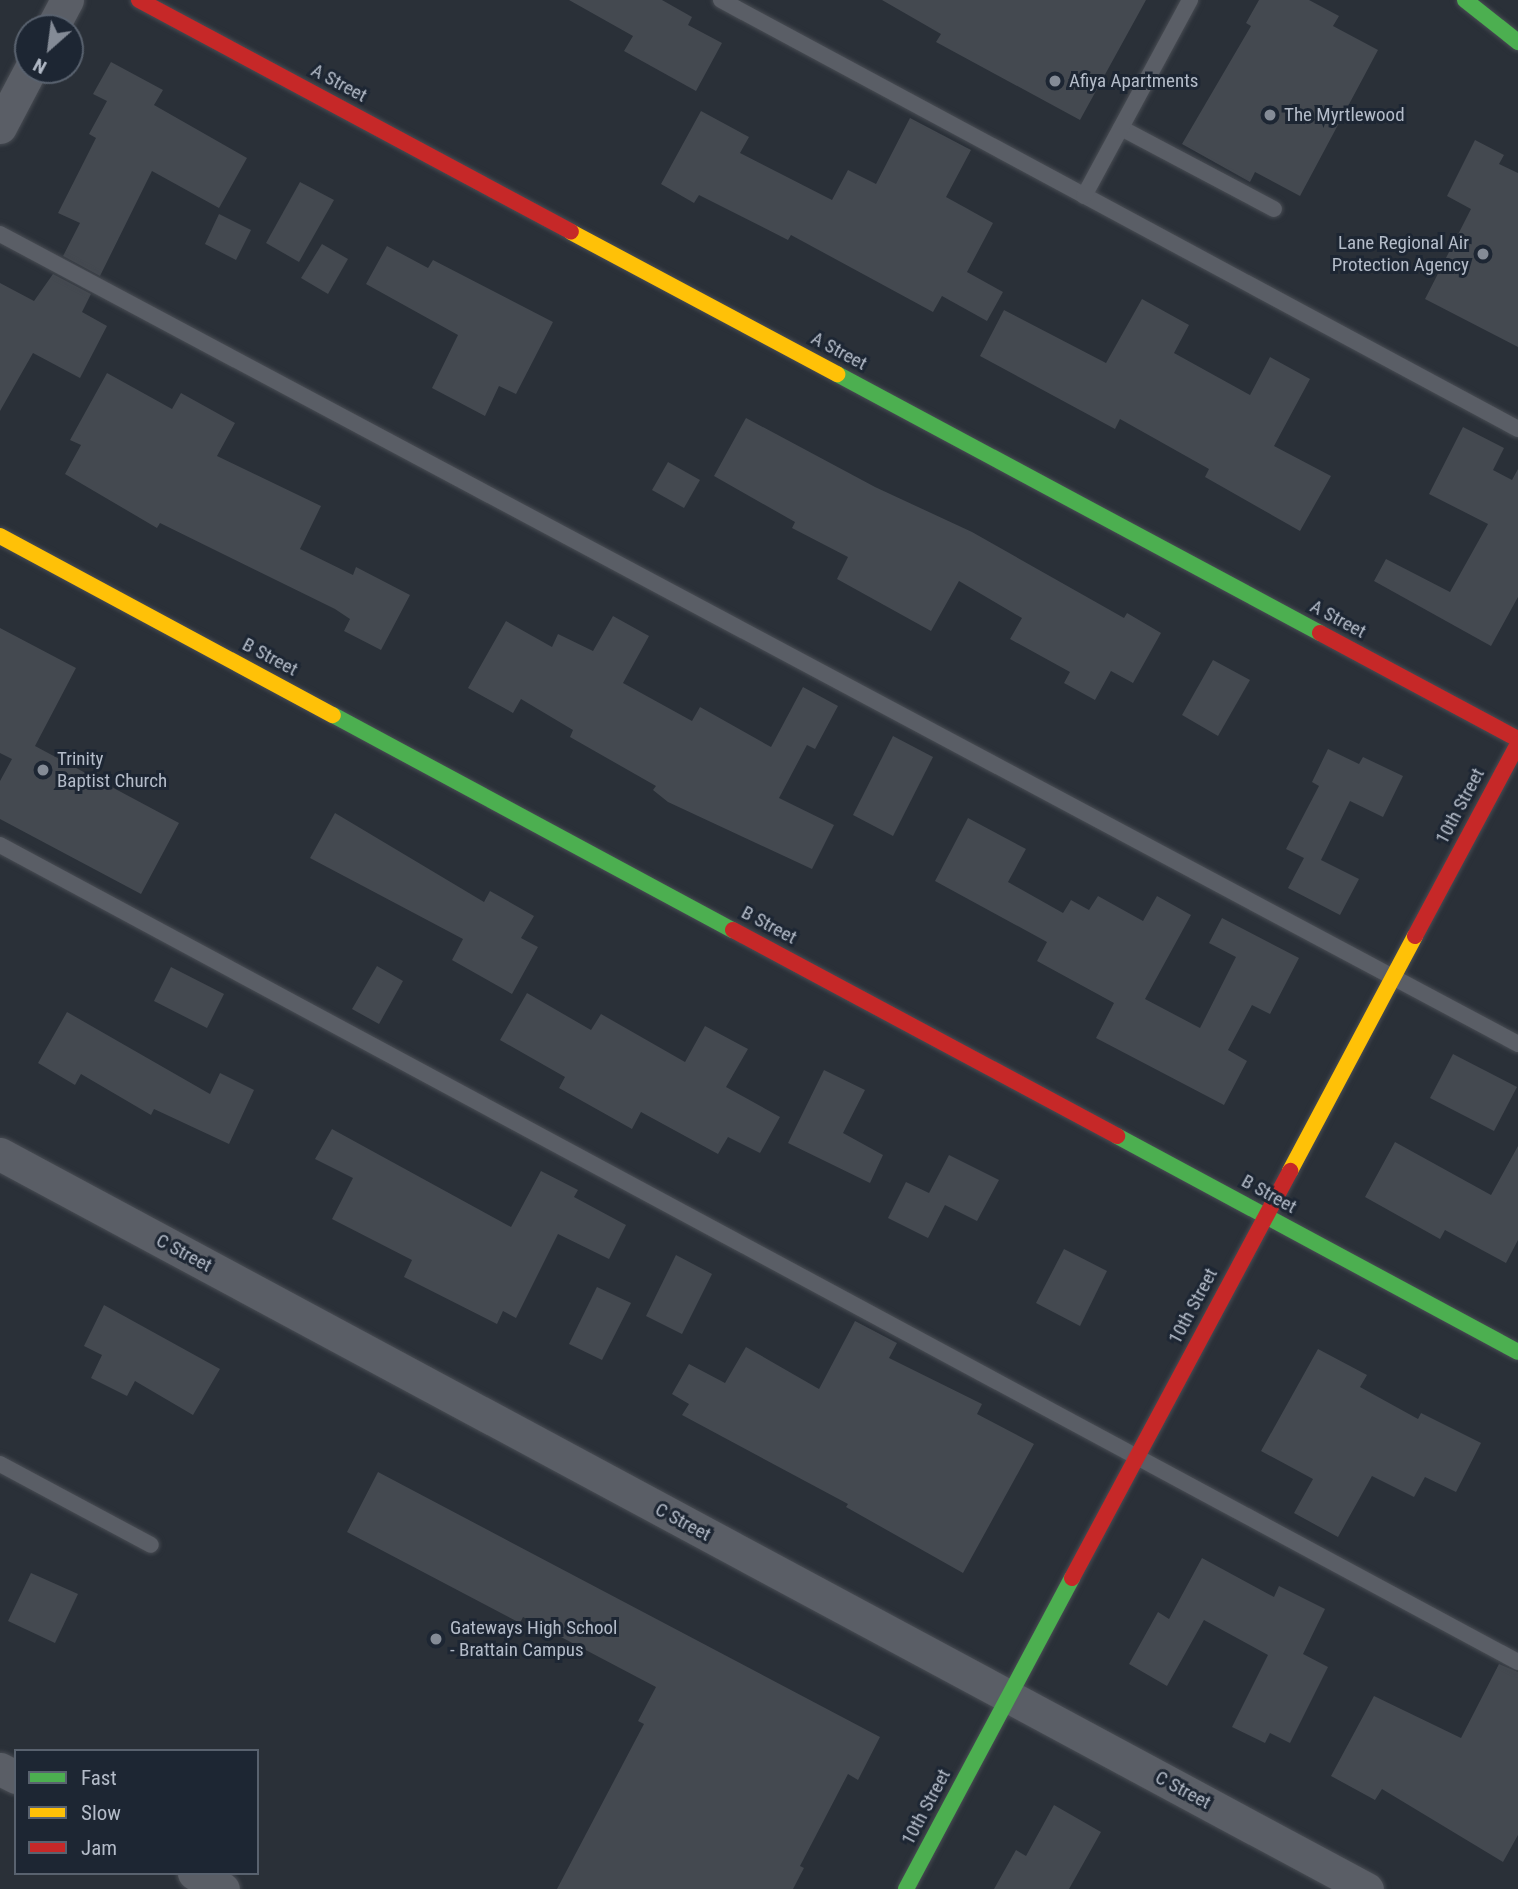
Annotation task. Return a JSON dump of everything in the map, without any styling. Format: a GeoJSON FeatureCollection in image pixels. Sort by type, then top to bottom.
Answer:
{"type":"FeatureCollection","features":[{"type":"Feature","properties":{"kind":"street","name":"A Street"},"geometry":{"type":"LineString","coordinates":[[139,0],[1518,741]]}},
{"type":"Feature","properties":{"kind":"street"},"geometry":{"type":"LineString","coordinates":[[1465,0],[1518,42]]}},
{"type":"Feature","properties":{"kind":"street"},"geometry":{"type":"LineString","coordinates":[[0,127],[23,84]]}},
{"type":"Feature","properties":{"kind":"street","name":"B Street"},"geometry":{"type":"LineString","coordinates":[[0,536],[1518,1352]]}},
{"type":"Feature","properties":{"kind":"street","name":"10th Street"},"geometry":{"type":"LineString","coordinates":[[906,1889],[1518,741]]}},
{"type":"Feature","properties":{"kind":"street","name":"C Street"},"geometry":{"type":"LineString","coordinates":[[0,1154],[1367,1889]]}},
{"type":"Feature","properties":{"kind":"street"},"geometry":{"type":"LineString","coordinates":[[198,1875],[223,1889]]}},
{"type":"Feature","properties":{"kind":"lane"},"geometry":{"type":"LineString","coordinates":[[721,0],[1518,429]]}},
{"type":"Feature","properties":{"kind":"lane"},"geometry":{"type":"LineString","coordinates":[[1084,195],[1190,0]]}},
{"type":"Feature","properties":{"kind":"lane"},"geometry":{"type":"LineString","coordinates":[[1121,128],[1274,209]]}},
{"type":"Feature","properties":{"kind":"lane"},"geometry":{"type":"LineString","coordinates":[[0,234],[1518,1044]]}},
{"type":"Feature","properties":{"kind":"lane"},"geometry":{"type":"LineString","coordinates":[[0,845],[1518,1662]]}},
{"type":"Feature","properties":{"kind":"lane"},"geometry":{"type":"LineString","coordinates":[[0,1464],[151,1545]]}},
{"type":"Feature","properties":{"kind":"building"},"geometry":{"type":"Polygon","coordinates":[[[569,0],[662,0],[692,17],[688,25],[722,43],[696,91],[624,51],[633,36],[569,0]]]}},
{"type":"Feature","properties":{"kind":"building","name":"Afiya Apartments"},"geometry":{"type":"Polygon","coordinates":[[[882,0],[1146,0],[1080,120],[936,42],[941,34],[882,0]]]}},
{"type":"Feature","properties":{"kind":"building","name":"The Myrtlewood"},"geometry":{"type":"Polygon","coordinates":[[[1259,0],[1309,0],[1339,16],[1333,26],[1378,50],[1300,196],[1255,172],[1250,182],[1182,144],[1251,26],[1246,23],[1259,0]]]}},
{"type":"Feature","properties":{"kind":"building"},"geometry":{"type":"Polygon","coordinates":[[[111,62],[163,90],[154,105],[247,158],[219,208],[152,171],[100,276],[63,256],[80,223],[58,213],[96,138],[89,134],[107,101],[93,94],[111,62]]]}},
{"type":"Feature","properties":{"kind":"building"},"geometry":{"type":"Polygon","coordinates":[[[701,111],[749,137],[740,153],[832,200],[848,170],[876,184],[910,118],[971,150],[946,197],[993,223],[967,272],[1003,292],[987,321],[942,296],[933,312],[791,235],[788,240],[699,195],[694,203],[661,184],[701,111]]]}},
{"type":"Feature","properties":{"kind":"building","name":"Lane Regional Air Protection Agency"},"geometry":{"type":"Polygon","coordinates":[[[1475,140],[1504,155],[1499,164],[1518,173],[1518,347],[1425,299],[1471,209],[1447,196],[1475,140]]]}},
{"type":"Feature","properties":{"kind":"building"},"geometry":{"type":"Polygon","coordinates":[[[300,182],[334,200],[299,262],[266,243],[300,182]]]}},
{"type":"Feature","properties":{"kind":"building"},"geometry":{"type":"Polygon","coordinates":[[[219,214],[251,230],[236,260],[205,244],[219,214]]]}},
{"type":"Feature","properties":{"kind":"building"},"geometry":{"type":"Polygon","coordinates":[[[322,244],[348,259],[328,294],[301,278],[322,244]]]}},
{"type":"Feature","properties":{"kind":"building"},"geometry":{"type":"Polygon","coordinates":[[[387,246],[428,268],[433,260],[553,322],[516,394],[499,386],[485,416],[432,388],[458,335],[366,284],[387,246]]]}},
{"type":"Feature","properties":{"kind":"building"},"geometry":{"type":"Polygon","coordinates":[[[53,274],[91,294],[82,312],[107,326],[80,378],[33,353],[0,411],[0,283],[34,301],[53,274]]]}},
{"type":"Feature","properties":{"kind":"building"},"geometry":{"type":"Polygon","coordinates":[[[1142,299],[1189,325],[1174,353],[1250,395],[1270,357],[1310,379],[1274,446],[1331,476],[1300,531],[1205,477],[1209,469],[1120,419],[1115,429],[980,356],[1004,310],[1106,363],[1142,299]]]}},
{"type":"Feature","properties":{"kind":"building"},"geometry":{"type":"Polygon","coordinates":[[[107,373],[172,409],[181,393],[235,423],[217,456],[321,506],[300,549],[353,575],[356,567],[410,595],[381,650],[344,631],[350,619],[335,609],[160,523],[157,528],[65,474],[81,445],[70,440],[107,373]]]}},
{"type":"Feature","properties":{"kind":"building"},"geometry":{"type":"Polygon","coordinates":[[[746,418],[875,487],[972,532],[1124,618],[1127,613],[1161,633],[1133,683],[1111,671],[1095,700],[1064,683],[1070,672],[1010,639],[1022,618],[959,581],[931,631],[837,579],[848,557],[792,528],[795,522],[714,476],[746,418]]]}},
{"type":"Feature","properties":{"kind":"building"},"geometry":{"type":"Polygon","coordinates":[[[1463,427],[1504,448],[1493,470],[1512,480],[1518,469],[1518,597],[1491,646],[1374,581],[1386,559],[1450,592],[1488,524],[1429,494],[1463,427]]]}},
{"type":"Feature","properties":{"kind":"building"},"geometry":{"type":"Polygon","coordinates":[[[668,462],[700,480],[684,508],[652,490],[668,462]]]}},
{"type":"Feature","properties":{"kind":"building"},"geometry":{"type":"Polygon","coordinates":[[[613,616],[649,636],[623,683],[692,721],[700,707],[771,747],[803,687],[838,706],[815,749],[807,745],[779,798],[834,825],[812,869],[668,802],[653,790],[656,786],[570,737],[573,730],[521,699],[513,713],[468,688],[506,621],[552,647],[558,634],[593,651],[613,616]]]}},
{"type":"Feature","properties":{"kind":"building","name":"Trinity Baptist Church"},"geometry":{"type":"Polygon","coordinates":[[[0,628],[76,668],[35,746],[179,823],[141,894],[0,819],[0,781],[12,759],[0,753],[0,628]]]}},
{"type":"Feature","properties":{"kind":"building"},"geometry":{"type":"Polygon","coordinates":[[[1213,660],[1250,680],[1218,736],[1182,715],[1213,660]]]}},
{"type":"Feature","properties":{"kind":"building"},"geometry":{"type":"Polygon","coordinates":[[[893,736],[933,757],[893,836],[853,815],[893,736]]]}},
{"type":"Feature","properties":{"kind":"building"},"geometry":{"type":"Polygon","coordinates":[[[1328,749],[1359,764],[1363,757],[1403,776],[1383,817],[1350,801],[1321,860],[1359,879],[1340,915],[1288,888],[1304,858],[1286,849],[1319,786],[1312,782],[1328,749]]]}},
{"type":"Feature","properties":{"kind":"building"},"geometry":{"type":"Polygon","coordinates":[[[335,813],[484,902],[490,891],[534,916],[521,938],[538,947],[512,994],[452,960],[463,939],[310,858],[335,813]]]}},
{"type":"Feature","properties":{"kind":"building"},"geometry":{"type":"Polygon","coordinates":[[[968,818],[1026,849],[1008,882],[1063,913],[1071,900],[1089,910],[1098,896],[1143,921],[1157,896],[1191,915],[1145,999],[1200,1028],[1236,957],[1209,943],[1222,918],[1299,958],[1270,1014],[1252,1005],[1228,1050],[1247,1061],[1224,1105],[1096,1038],[1114,1003],[1037,961],[1047,942],[935,881],[968,818]]]}},
{"type":"Feature","properties":{"kind":"building"},"geometry":{"type":"Polygon","coordinates":[[[377,966],[403,981],[379,1024],[352,1009],[377,966]]]}},
{"type":"Feature","properties":{"kind":"building"},"geometry":{"type":"Polygon","coordinates":[[[171,967],[224,994],[207,1028],[154,1001],[171,967]]]}},
{"type":"Feature","properties":{"kind":"building"},"geometry":{"type":"Polygon","coordinates":[[[527,993],[591,1030],[601,1014],[685,1062],[705,1026],[748,1049],[726,1087],[780,1117],[760,1153],[728,1137],[718,1154],[641,1112],[632,1129],[559,1088],[565,1077],[500,1040],[527,993]]]}},
{"type":"Feature","properties":{"kind":"building"},"geometry":{"type":"Polygon","coordinates":[[[67,1012],[210,1094],[220,1073],[254,1090],[229,1144],[154,1109],[151,1115],[81,1074],[75,1085],[38,1063],[67,1012]]]}},
{"type":"Feature","properties":{"kind":"building"},"geometry":{"type":"Polygon","coordinates":[[[1453,1054],[1517,1087],[1494,1131],[1430,1098],[1453,1054]]]}},
{"type":"Feature","properties":{"kind":"building"},"geometry":{"type":"Polygon","coordinates":[[[824,1070],[865,1090],[843,1133],[883,1155],[870,1183],[788,1143],[824,1070]]]}},
{"type":"Feature","properties":{"kind":"building"},"geometry":{"type":"Polygon","coordinates":[[[332,1129],[511,1227],[541,1171],[578,1190],[574,1197],[626,1225],[609,1259],[558,1234],[516,1318],[503,1311],[497,1324],[404,1277],[412,1260],[332,1219],[353,1178],[315,1159],[332,1129]]]}},
{"type":"Feature","properties":{"kind":"building"},"geometry":{"type":"Polygon","coordinates":[[[1395,1142],[1491,1195],[1518,1146],[1518,1240],[1506,1263],[1445,1230],[1440,1239],[1365,1197],[1395,1142]]]}},
{"type":"Feature","properties":{"kind":"building"},"geometry":{"type":"Polygon","coordinates":[[[949,1155],[999,1180],[977,1221],[945,1205],[928,1238],[888,1218],[906,1182],[929,1193],[949,1155]]]}},
{"type":"Feature","properties":{"kind":"building"},"geometry":{"type":"Polygon","coordinates":[[[1064,1249],[1107,1271],[1080,1326],[1036,1303],[1064,1249]]]}},
{"type":"Feature","properties":{"kind":"building"},"geometry":{"type":"Polygon","coordinates":[[[676,1255],[712,1274],[682,1334],[646,1316],[676,1255]]]}},
{"type":"Feature","properties":{"kind":"building"},"geometry":{"type":"Polygon","coordinates":[[[597,1287],[631,1303],[602,1360],[569,1344],[597,1287]]]}},
{"type":"Feature","properties":{"kind":"building"},"geometry":{"type":"Polygon","coordinates":[[[104,1305],[220,1369],[193,1415],[135,1381],[127,1396],[91,1378],[102,1355],[84,1346],[104,1305]]]}},
{"type":"Feature","properties":{"kind":"building"},"geometry":{"type":"Polygon","coordinates":[[[855,1321],[897,1343],[889,1358],[982,1404],[977,1414],[1034,1444],[963,1573],[846,1507],[848,1504],[682,1415],[689,1404],[672,1394],[689,1364],[725,1383],[746,1347],[819,1389],[855,1321]]]}},
{"type":"Feature","properties":{"kind":"building"},"geometry":{"type":"Polygon","coordinates":[[[1318,1349],[1367,1375],[1360,1387],[1418,1419],[1421,1413],[1481,1443],[1456,1492],[1425,1477],[1414,1497],[1372,1476],[1338,1537],[1294,1513],[1313,1479],[1261,1451],[1318,1349]]]}},
{"type":"Feature","properties":{"kind":"building"},"geometry":{"type":"Polygon","coordinates":[[[378,1472],[880,1737],[858,1780],[848,1774],[800,1866],[804,1868],[793,1889],[557,1889],[644,1724],[638,1721],[656,1687],[523,1617],[520,1623],[347,1532],[378,1472]]]}},
{"type":"Feature","properties":{"kind":"building"},"geometry":{"type":"Polygon","coordinates":[[[1202,1558],[1274,1597],[1279,1586],[1325,1609],[1303,1654],[1328,1667],[1290,1743],[1270,1733],[1265,1743],[1232,1727],[1268,1655],[1204,1620],[1167,1686],[1129,1664],[1158,1612],[1169,1619],[1202,1558]]]}},
{"type":"Feature","properties":{"kind":"building"},"geometry":{"type":"Polygon","coordinates":[[[31,1573],[78,1594],[55,1643],[8,1621],[31,1573]]]}},
{"type":"Feature","properties":{"kind":"building"},"geometry":{"type":"Polygon","coordinates":[[[1499,1664],[1518,1672],[1518,1835],[1503,1862],[1382,1789],[1375,1800],[1331,1776],[1374,1696],[1461,1738],[1499,1664]]]}},
{"type":"Feature","properties":{"kind":"building"},"geometry":{"type":"Polygon","coordinates":[[[1054,1805],[1101,1832],[1069,1889],[994,1889],[1016,1850],[1026,1856],[1054,1805]]]}},
{"type":"Feature","properties":{"kind":"traffic: fast"},"geometry":{"type":"LineString","coordinates":[[1465,0],[1518,42]]}},
{"type":"Feature","properties":{"kind":"traffic: fast"},"geometry":{"type":"LineString","coordinates":[[837,374],[1320,633]]}},
{"type":"Feature","properties":{"kind":"traffic: fast"},"geometry":{"type":"LineString","coordinates":[[333,715],[733,930]]}},
{"type":"Feature","properties":{"kind":"traffic: fast"},"geometry":{"type":"LineString","coordinates":[[1117,1136],[1518,1352]]}},
{"type":"Feature","properties":{"kind":"traffic: fast"},"geometry":{"type":"LineString","coordinates":[[906,1889],[1072,1578]]}},
{"type":"Feature","properties":{"kind":"traffic: slow"},"geometry":{"type":"LineString","coordinates":[[571,232],[837,374]]}},
{"type":"Feature","properties":{"kind":"traffic: slow"},"geometry":{"type":"LineString","coordinates":[[0,536],[333,715]]}},
{"type":"Feature","properties":{"kind":"traffic: slow"},"geometry":{"type":"LineString","coordinates":[[1290,1171],[1415,936]]}},
{"type":"Feature","properties":{"kind":"traffic: jam"},"geometry":{"type":"LineString","coordinates":[[139,0],[571,232]]}},
{"type":"Feature","properties":{"kind":"traffic: jam"},"geometry":{"type":"LineString","coordinates":[[1320,633],[1518,739]]}},
{"type":"Feature","properties":{"kind":"traffic: jam"},"geometry":{"type":"LineString","coordinates":[[1415,936],[1518,744]]}},
{"type":"Feature","properties":{"kind":"traffic: jam"},"geometry":{"type":"LineString","coordinates":[[733,930],[1117,1136]]}},
{"type":"Feature","properties":{"kind":"traffic: jam"},"geometry":{"type":"LineString","coordinates":[[1072,1578],[1290,1171]]}},
{"type":"Feature","properties":{"kind":"place","name":"Afiya Apartments"},"geometry":{"type":"Point","coordinates":[1055,81]}},
{"type":"Feature","properties":{"kind":"place","name":"The Myrtlewood"},"geometry":{"type":"Point","coordinates":[1270,115]}},
{"type":"Feature","properties":{"kind":"place","name":"Lane Regional Air Protection Agency"},"geometry":{"type":"Point","coordinates":[1483,254]}},
{"type":"Feature","properties":{"kind":"place","name":"Trinity Baptist Church"},"geometry":{"type":"Point","coordinates":[43,770]}},
{"type":"Feature","properties":{"kind":"place","name":"Gateways High School - Brattain Campus"},"geometry":{"type":"Point","coordinates":[436,1639]}}]}
